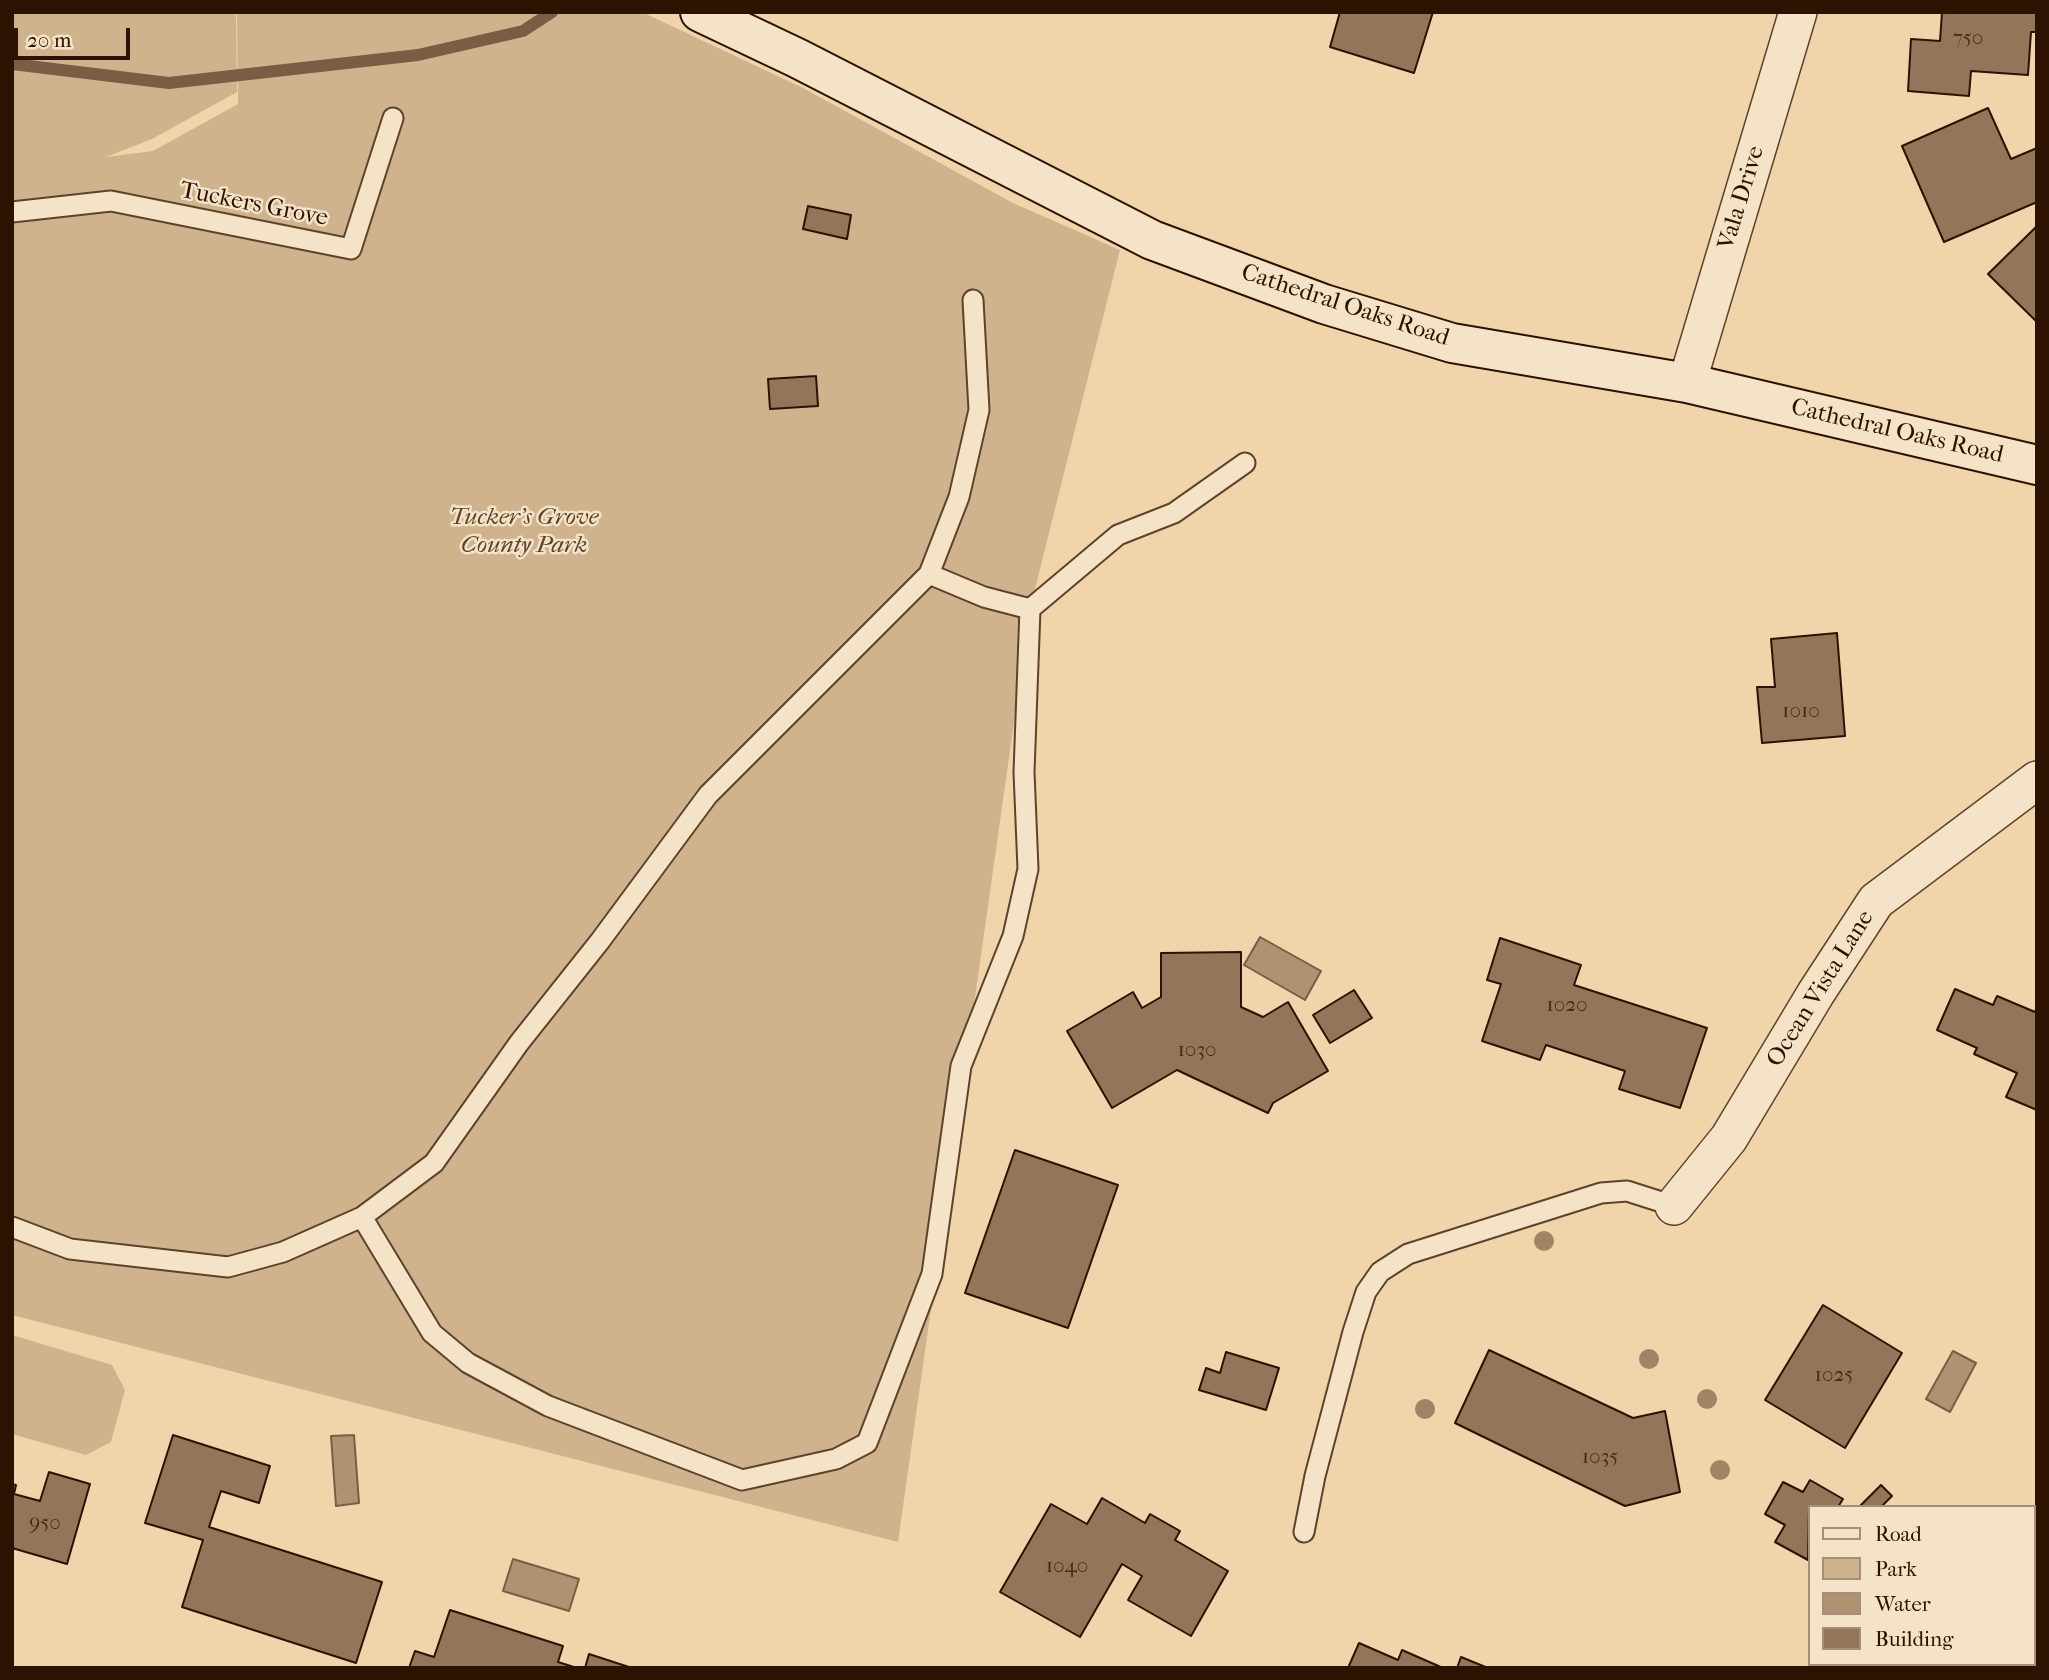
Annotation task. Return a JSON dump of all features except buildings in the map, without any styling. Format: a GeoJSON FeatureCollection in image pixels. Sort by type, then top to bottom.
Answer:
{"type":"FeatureCollection","features":[{"type":"Feature","properties":{"kind":"main road","name":"Cathedral Oaks Road"},"geometry":{"type":"LineString","coordinates":[[703,13],[797,58],[1152,240],[1324,304],[1452,343],[1686,383],[2037,465]]}},
{"type":"Feature","properties":{"kind":"street","name":"Vala Drive"},"geometry":{"type":"LineString","coordinates":[[1686,383],[1798,12]]}},
{"type":"Feature","properties":{"kind":"street","name":"Ocean Vista Lane"},"geometry":{"type":"LineString","coordinates":[[1674,1206],[1729,1138],[1816,993],[1876,901],[2037,780]]}},
{"type":"Feature","properties":{"kind":"lane","name":"Tuckers Grove"},"geometry":{"type":"LineString","coordinates":[[12,212],[111,201],[351,249],[393,118]]}},
{"type":"Feature","properties":{"kind":"lane"},"geometry":{"type":"LineString","coordinates":[[12,1227],[70,1249],[228,1267],[283,1251],[362,1217],[434,1163],[519,1043],[616,920],[708,796],[929,574],[959,497],[979,410],[973,300]]}},
{"type":"Feature","properties":{"kind":"lane"},"geometry":{"type":"LineString","coordinates":[[362,1217],[432,1333],[468,1363],[548,1406],[742,1480],[836,1459],[867,1443],[932,1274],[961,1066],[1013,936],[1028,869],[1024,772],[1030,609],[1118,535],[1174,513],[1245,463]]}},
{"type":"Feature","properties":{"kind":"lane"},"geometry":{"type":"LineString","coordinates":[[929,574],[984,597],[1030,609]]}},
{"type":"Feature","properties":{"kind":"lane"},"geometry":{"type":"LineString","coordinates":[[1304,1532],[1315,1476],[1353,1332],[1366,1293],[1380,1272],[1408,1254],[1601,1193],[1627,1191],[1674,1206]]}},
{"type":"Feature","properties":{"kind":"green space","name":"Tucker's Grove County Park"},"geometry":{"type":"Polygon","coordinates":[[[12,12],[236,12],[237,92],[152,139],[106,157],[153,151],[238,104],[237,12],[642,12],[803,88],[1013,203],[1120,250],[1030,609],[898,1542],[12,1315],[12,12]]]}},
{"type":"Feature","properties":{"kind":"green space"},"geometry":{"type":"Polygon","coordinates":[[[12,1335],[112,1365],[125,1390],[111,1442],[86,1455],[12,1434],[12,1335]]]}},
{"type":"Feature","properties":{"kind":"water"},"geometry":{"type":"Polygon","coordinates":[[[1260,937],[1321,971],[1305,1000],[1244,965],[1260,937]]]}},
{"type":"Feature","properties":{"kind":"water"},"geometry":{"type":"Polygon","coordinates":[[[1953,1351],[1976,1363],[1950,1412],[1926,1399],[1953,1351]]]}},
{"type":"Feature","properties":{"kind":"water"},"geometry":{"type":"Polygon","coordinates":[[[354,1435],[359,1503],[336,1506],[331,1436],[354,1435]]]}},
{"type":"Feature","properties":{"kind":"water"},"geometry":{"type":"Polygon","coordinates":[[[513,1559],[579,1579],[569,1611],[503,1591],[513,1559]]]}},
{"type":"Feature","properties":{"kind":"waterway"},"geometry":{"type":"LineString","coordinates":[[12,64],[169,83],[418,55],[523,31],[552,12]]}}]}
